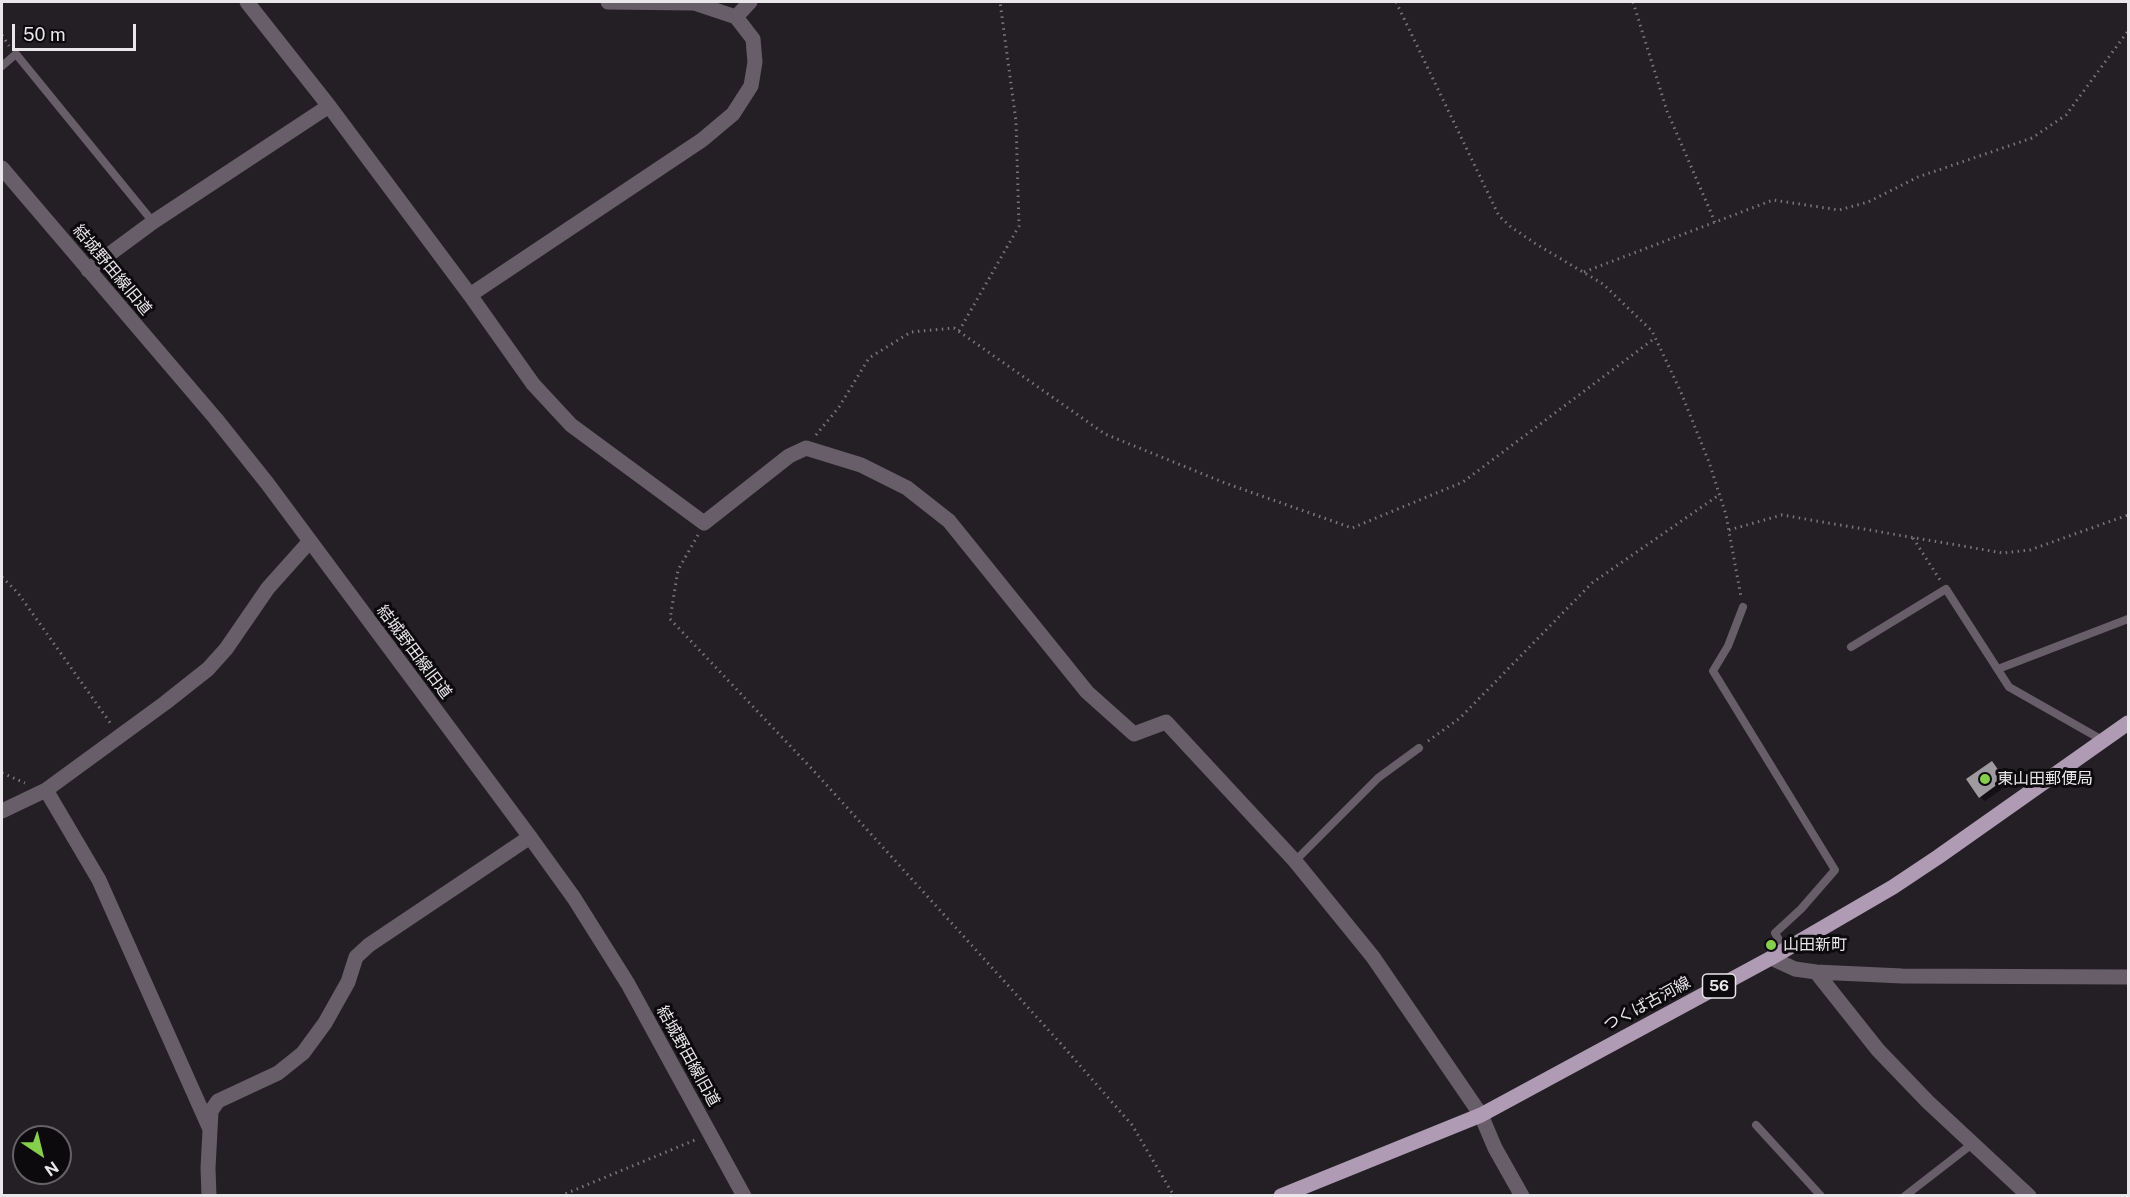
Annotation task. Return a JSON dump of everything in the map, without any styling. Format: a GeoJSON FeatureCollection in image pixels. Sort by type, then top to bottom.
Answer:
{"type":"FeatureCollection","features":[{"type":"Feature","properties":{"kind":"main road","name":"つくば古河線"},"geometry":{"type":"LineString","coordinates":[[1290,1194],[1482,1114],[1778,954],[1893,887],[2128,723]]}},
{"type":"Feature","properties":{"kind":"street"},"geometry":{"type":"LineString","coordinates":[[247,2],[329,106],[470,295],[533,384],[571,424],[704,523],[789,456],[806,448],[861,465],[907,488],[950,520],[1086,692],[1134,734],[1166,722],[1295,861],[1373,957],[1482,1114],[1495,1148],[1522,1196]]}},
{"type":"Feature","properties":{"kind":"street"},"geometry":{"type":"LineString","coordinates":[[470,295],[702,140],[733,114],[751,86],[755,62],[753,39],[736,16],[694,3],[608,2]]}},
{"type":"Feature","properties":{"kind":"street"},"geometry":{"type":"LineString","coordinates":[[736,16],[750,2]]}},
{"type":"Feature","properties":{"kind":"street"},"geometry":{"type":"LineString","coordinates":[[88,270],[153,222],[329,106]]}},
{"type":"Feature","properties":{"kind":"street","name":"結城野田線旧道"},"geometry":{"type":"LineString","coordinates":[[2,168],[216,419],[310,541],[530,837],[574,898],[628,984],[744,1196]]}},
{"type":"Feature","properties":{"kind":"street"},"geometry":{"type":"LineString","coordinates":[[2,811],[46,790],[208,669],[226,649],[268,588],[310,541]]}},
{"type":"Feature","properties":{"kind":"street"},"geometry":{"type":"LineString","coordinates":[[46,790],[99,880],[210,1130]]}},
{"type":"Feature","properties":{"kind":"street"},"geometry":{"type":"LineString","coordinates":[[209,1196],[211,1111],[218,1101],[278,1073],[303,1053],[325,1023],[348,982],[356,957],[369,945],[530,837]]}},
{"type":"Feature","properties":{"kind":"street"},"geometry":{"type":"LineString","coordinates":[[1778,954],[1795,969],[1816,972],[1902,976],[2128,977]]}},
{"type":"Feature","properties":{"kind":"street"},"geometry":{"type":"LineString","coordinates":[[1816,972],[1878,1050],[1928,1102],[2030,1196]]}},
{"type":"Feature","properties":{"kind":"lane"},"geometry":{"type":"LineString","coordinates":[[2,66],[16,54],[153,222]]}},
{"type":"Feature","properties":{"kind":"lane"},"geometry":{"type":"LineString","coordinates":[[1851,647],[1946,589],[2009,687],[2104,741]]}},
{"type":"Feature","properties":{"kind":"lane"},"geometry":{"type":"LineString","coordinates":[[1743,608],[1728,646],[1713,671],[1835,870],[1801,909],[1775,933],[1778,954]]}},
{"type":"Feature","properties":{"kind":"lane"},"geometry":{"type":"LineString","coordinates":[[1998,669],[2128,619]]}},
{"type":"Feature","properties":{"kind":"lane"},"geometry":{"type":"LineString","coordinates":[[1295,861],[1378,778],[1419,748]]}},
{"type":"Feature","properties":{"kind":"lane"},"geometry":{"type":"LineString","coordinates":[[1756,1125],[1821,1196]]}},
{"type":"Feature","properties":{"kind":"lane"},"geometry":{"type":"LineString","coordinates":[[1905,1196],[1972,1144]]}},
{"type":"Feature","properties":{"kind":"path"},"geometry":{"type":"LineString","coordinates":[[959,331],[1019,226],[1016,120],[1000,2]]}},
{"type":"Feature","properties":{"kind":"path"},"geometry":{"type":"LineString","coordinates":[[1396,2],[1499,216],[1536,244],[1604,284],[1652,331],[1701,441],[1720,495],[1729,530],[1743,608]]}},
{"type":"Feature","properties":{"kind":"path"},"geometry":{"type":"LineString","coordinates":[[1632,2],[1667,111],[1715,222]]}},
{"type":"Feature","properties":{"kind":"path"},"geometry":{"type":"LineString","coordinates":[[1584,272],[1773,200],[1839,210],[1869,202],[1918,177],[2032,138],[2066,115],[2128,31]]}},
{"type":"Feature","properties":{"kind":"path"},"geometry":{"type":"LineString","coordinates":[[806,448],[839,407],[869,358],[911,332],[954,328],[1105,434],[1225,483],[1352,528],[1463,482],[1655,338]]}},
{"type":"Feature","properties":{"kind":"path"},"geometry":{"type":"LineString","coordinates":[[1419,748],[1460,718],[1592,583],[1720,495]]}},
{"type":"Feature","properties":{"kind":"path"},"geometry":{"type":"LineString","coordinates":[[1729,530],[1782,515],[2004,554],[2031,550],[2128,515]]}},
{"type":"Feature","properties":{"kind":"path"},"geometry":{"type":"LineString","coordinates":[[704,523],[678,570],[670,619],[813,770],[1070,1054],[1132,1125],[1174,1196]]}},
{"type":"Feature","properties":{"kind":"path"},"geometry":{"type":"LineString","coordinates":[[1912,537],[1946,589]]}},
{"type":"Feature","properties":{"kind":"path"},"geometry":{"type":"LineString","coordinates":[[2,577],[18,593],[120,736]]}},
{"type":"Feature","properties":{"kind":"path"},"geometry":{"type":"LineString","coordinates":[[560,1196],[711,1134]]}},
{"type":"Feature","properties":{"kind":"building"},"geometry":{"type":"Polygon","coordinates":[[[1992,761],[2002,781],[1979,798],[1966,779],[1992,761]]]}},
{"type":"Feature","properties":{"kind":"place","name":"東山田郵便局"},"geometry":{"type":"Point","coordinates":[1985,779]}},
{"type":"Feature","properties":{"kind":"place","name":"山田新町"},"geometry":{"type":"Point","coordinates":[1771,945]}}]}
